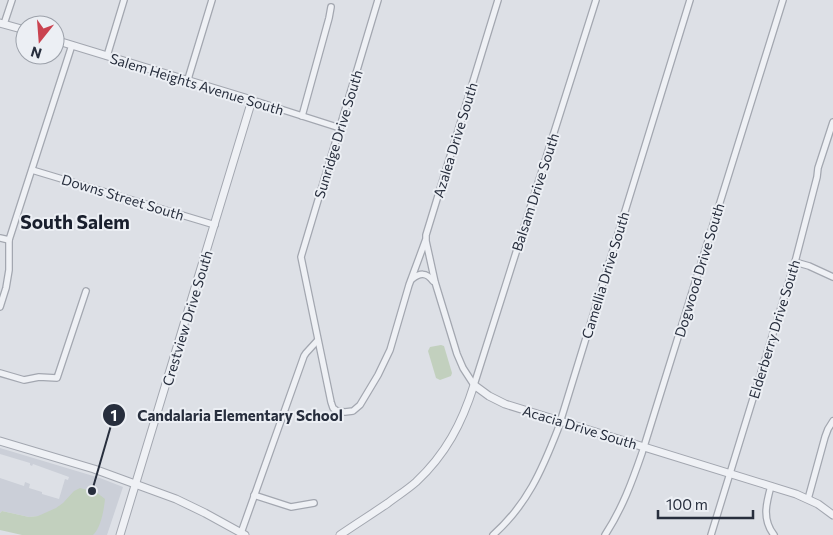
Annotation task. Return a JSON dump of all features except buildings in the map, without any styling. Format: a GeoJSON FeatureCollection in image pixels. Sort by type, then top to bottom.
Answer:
{"type":"FeatureCollection","features":[{"type":"Feature","properties":{"kind":"street"},"geometry":{"type":"LineString","coordinates":[[12,0],[2,23],[15,27]]}},
{"type":"Feature","properties":{"kind":"street"},"geometry":{"type":"LineString","coordinates":[[107,56],[124,0]]}},
{"type":"Feature","properties":{"kind":"street"},"geometry":{"type":"LineString","coordinates":[[188,80],[212,0]]}},
{"type":"Feature","properties":{"kind":"street","name":"Sunridge Drive South"},"geometry":{"type":"LineString","coordinates":[[338,411],[333,408],[331,402],[300,257],[378,0]]}},
{"type":"Feature","properties":{"kind":"street","name":"Azalea Drive South"},"geometry":{"type":"LineString","coordinates":[[338,411],[350,412],[357,408],[378,375],[390,350],[426,239],[449,157],[498,0]]}},
{"type":"Feature","properties":{"kind":"street","name":"Balsam Drive South"},"geometry":{"type":"LineString","coordinates":[[474,385],[596,0]]}},
{"type":"Feature","properties":{"kind":"street","name":"Camellia Drive South"},"geometry":{"type":"LineString","coordinates":[[493,535],[519,507],[536,481],[560,422],[690,0]]}},
{"type":"Feature","properties":{"kind":"street","name":"Dogwood Drive South"},"geometry":{"type":"LineString","coordinates":[[605,535],[616,518],[630,487],[644,447],[783,0]]}},
{"type":"Feature","properties":{"kind":"street"},"geometry":{"type":"LineString","coordinates":[[302,116],[331,6]]}},
{"type":"Feature","properties":{"kind":"street","name":"Salem Heights Avenue South"},"geometry":{"type":"LineString","coordinates":[[65,43],[340,128]]}},
{"type":"Feature","properties":{"kind":"street"},"geometry":{"type":"LineString","coordinates":[[0,307],[9,270],[9,240],[72,45]]}},
{"type":"Feature","properties":{"kind":"street","name":"Crestview Drive South"},"geometry":{"type":"LineString","coordinates":[[120,535],[252,100]]}},
{"type":"Feature","properties":{"kind":"street","name":"Elderberry Drive South"},"geometry":{"type":"LineString","coordinates":[[711,535],[795,262],[818,177],[818,168],[833,122]]}},
{"type":"Feature","properties":{"kind":"street","name":"Downs Street South"},"geometry":{"type":"LineString","coordinates":[[32,170],[215,225]]}},
{"type":"Feature","properties":{"kind":"street"},"geometry":{"type":"LineString","coordinates":[[0,238],[9,240]]}},
{"type":"Feature","properties":{"kind":"street","name":"Acacia Drive South"},"geometry":{"type":"LineString","coordinates":[[426,239],[434,282],[457,354],[474,385],[489,396],[505,404],[560,422],[772,486],[808,499],[833,515]]}},
{"type":"Feature","properties":{"kind":"street"},"geometry":{"type":"LineString","coordinates":[[795,262],[833,277]]}},
{"type":"Feature","properties":{"kind":"street"},"geometry":{"type":"LineString","coordinates":[[412,279],[422,274],[430,277],[434,282]]}},
{"type":"Feature","properties":{"kind":"street"},"geometry":{"type":"LineString","coordinates":[[0,373],[24,380],[38,377],[57,378],[86,292]]}},
{"type":"Feature","properties":{"kind":"street"},"geometry":{"type":"LineString","coordinates":[[0,441],[94,469],[176,499],[243,534],[254,496],[304,356],[317,341]]}},
{"type":"Feature","properties":{"kind":"street"},"geometry":{"type":"LineString","coordinates":[[340,535],[415,483],[434,462],[449,443],[460,424],[474,385]]}},
{"type":"Feature","properties":{"kind":"street"},"geometry":{"type":"LineString","coordinates":[[808,499],[828,429],[833,421]]}},
{"type":"Feature","properties":{"kind":"street"},"geometry":{"type":"LineString","coordinates":[[772,486],[766,510],[768,527],[774,535]]}},
{"type":"Feature","properties":{"kind":"street"},"geometry":{"type":"LineString","coordinates":[[254,496],[291,507],[314,503]]}},
{"type":"Feature","properties":{"kind":"shaded area"},"geometry":{"type":"Polygon","coordinates":[[[0,448],[100,478],[123,487],[107,535],[41,535],[38,516],[29,517],[2,511],[0,513],[0,478],[24,486],[25,482],[30,484],[29,488],[59,499],[65,479],[68,480],[69,477],[0,454],[0,448]]]}},
{"type":"Feature","properties":{"kind":"green space"},"geometry":{"type":"Polygon","coordinates":[[[444,346],[452,373],[451,376],[440,380],[436,378],[428,351],[430,347],[444,346]]]}},
{"type":"Feature","properties":{"kind":"green space"},"geometry":{"type":"Polygon","coordinates":[[[80,488],[96,492],[105,499],[100,523],[93,535],[22,535],[0,530],[0,513],[2,511],[29,517],[38,516],[56,508],[74,491],[80,488]]]}},
{"type":"Feature","properties":{"kind":"place","name":"Candalaria Elementary School"},"geometry":{"type":"Point","coordinates":[92,491]}},
{"type":"Feature","properties":{"kind":"district","name":"South Salem"},"geometry":{"type":"Point","coordinates":[75,221]}}]}
